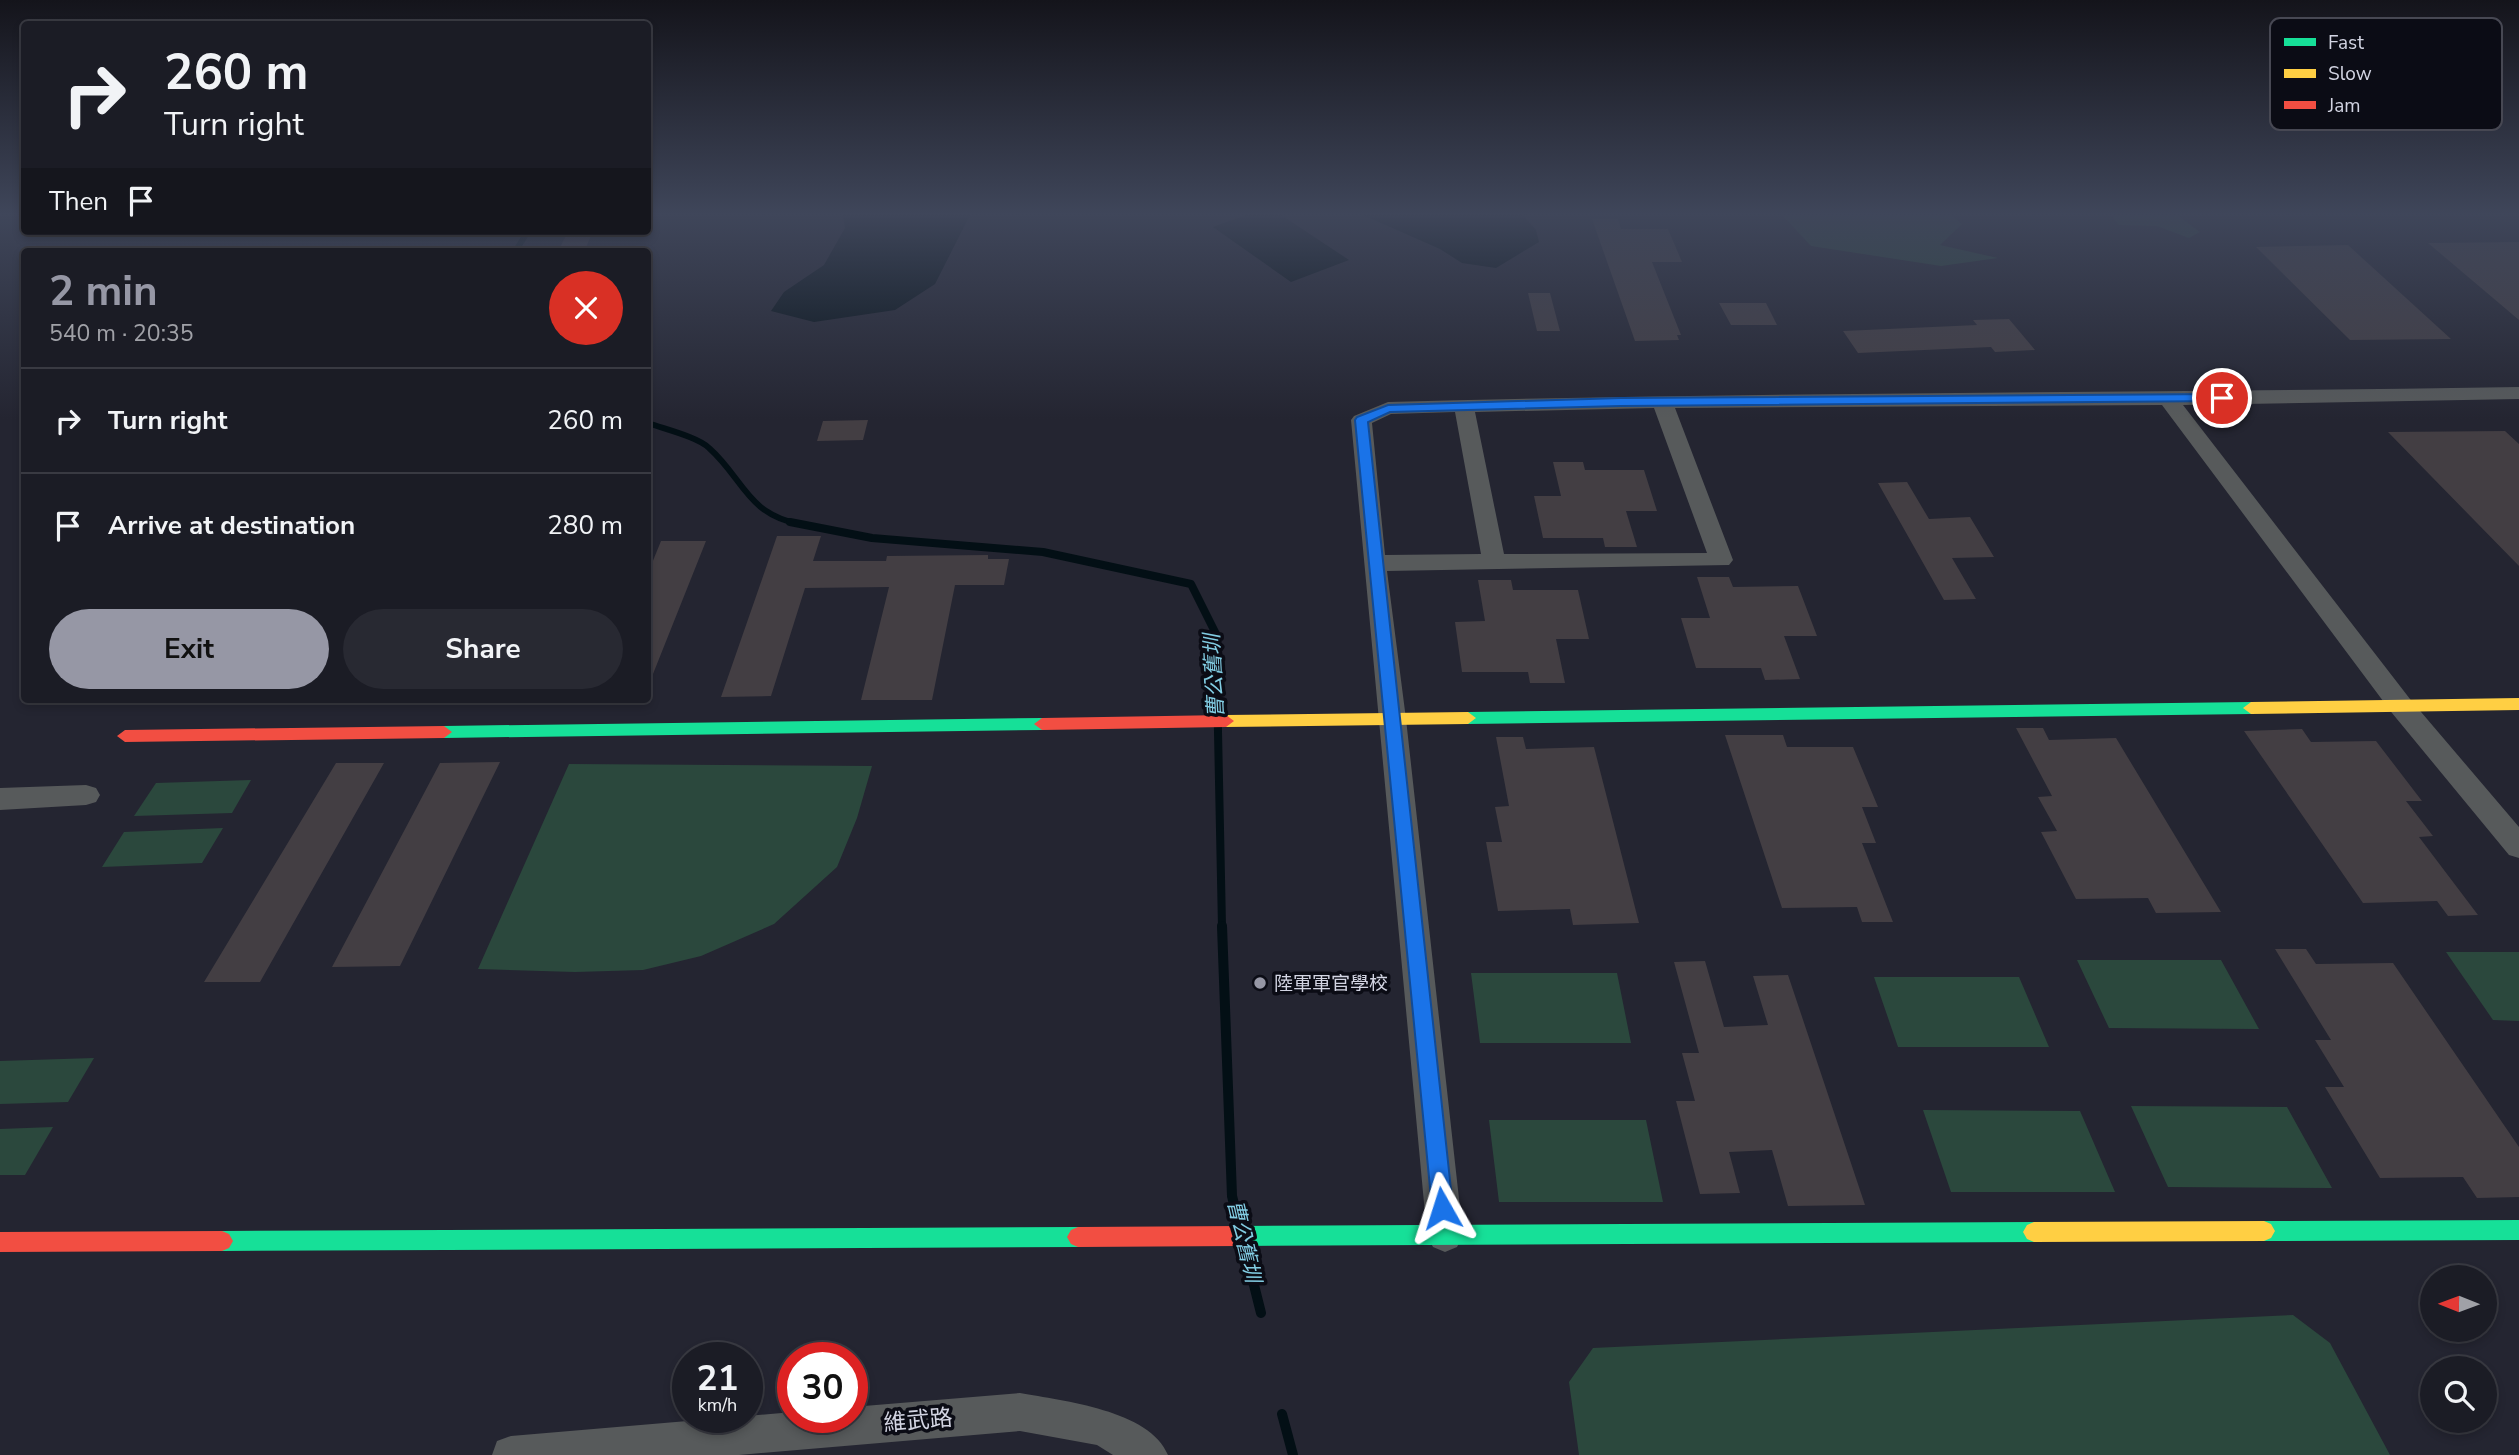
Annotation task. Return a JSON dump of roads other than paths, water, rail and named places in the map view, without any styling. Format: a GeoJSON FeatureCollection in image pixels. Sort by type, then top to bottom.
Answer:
{"type":"FeatureCollection","features":[{"type":"Feature","properties":{"kind":"street"},"geometry":{"type":"LineString","coordinates":[[1445,1235],[1361,420],[1388,408],[1662,402],[2168,399],[2519,393]]}},
{"type":"Feature","properties":{"kind":"street"},"geometry":{"type":"LineString","coordinates":[[2168,399],[2401,706],[2519,847]]}},
{"type":"Feature","properties":{"kind":"street"},"geometry":{"type":"LineString","coordinates":[[1374,563],[1721,560],[1662,402]]}},
{"type":"Feature","properties":{"kind":"street"},"geometry":{"type":"LineString","coordinates":[[1464,407],[1494,561]]}},
{"type":"Feature","properties":{"kind":"street"},"geometry":{"type":"LineString","coordinates":[[125,736],[2519,704]]}},
{"type":"Feature","properties":{"kind":"street"},"geometry":{"type":"LineString","coordinates":[[0,799],[86,795]]}},
{"type":"Feature","properties":{"kind":"street"},"geometry":{"type":"LineString","coordinates":[[0,1242],[2519,1230]]}},
{"type":"Feature","properties":{"kind":"street","name":"維武路"},"geometry":{"type":"LineString","coordinates":[[511,1455],[1020,1412],[1103,1427],[1149,1455]]}},
{"type":"Feature","properties":{"kind":"waterway","name":"曹公舊圳"},"geometry":{"type":"LineString","coordinates":[[651,424],[704,444],[757,503],[768,512],[797,523]]}},
{"type":"Feature","properties":{"kind":"waterway","name":"曹公舊圳"},"geometry":{"type":"LineString","coordinates":[[790,522],[797,523]]}},
{"type":"Feature","properties":{"kind":"waterway","name":"曹公舊圳"},"geometry":{"type":"LineString","coordinates":[[797,523],[872,538],[1043,552],[1191,584],[1216,634],[1222,927]]}},
{"type":"Feature","properties":{"kind":"waterway","name":"曹公舊圳"},"geometry":{"type":"LineString","coordinates":[[1222,926],[1232,1196],[1238,1220]]}},
{"type":"Feature","properties":{"kind":"waterway","name":"曹公舊圳"},"geometry":{"type":"LineString","coordinates":[[1246,1253],[1261,1313]]}},
{"type":"Feature","properties":{"kind":"waterway","name":"曹公舊圳"},"geometry":{"type":"LineString","coordinates":[[1282,1414],[1293,1455]]}},
{"type":"Feature","properties":{"kind":"place","name":"陸軍軍官學校"},"geometry":{"type":"Point","coordinates":[1260,983]}}]}
